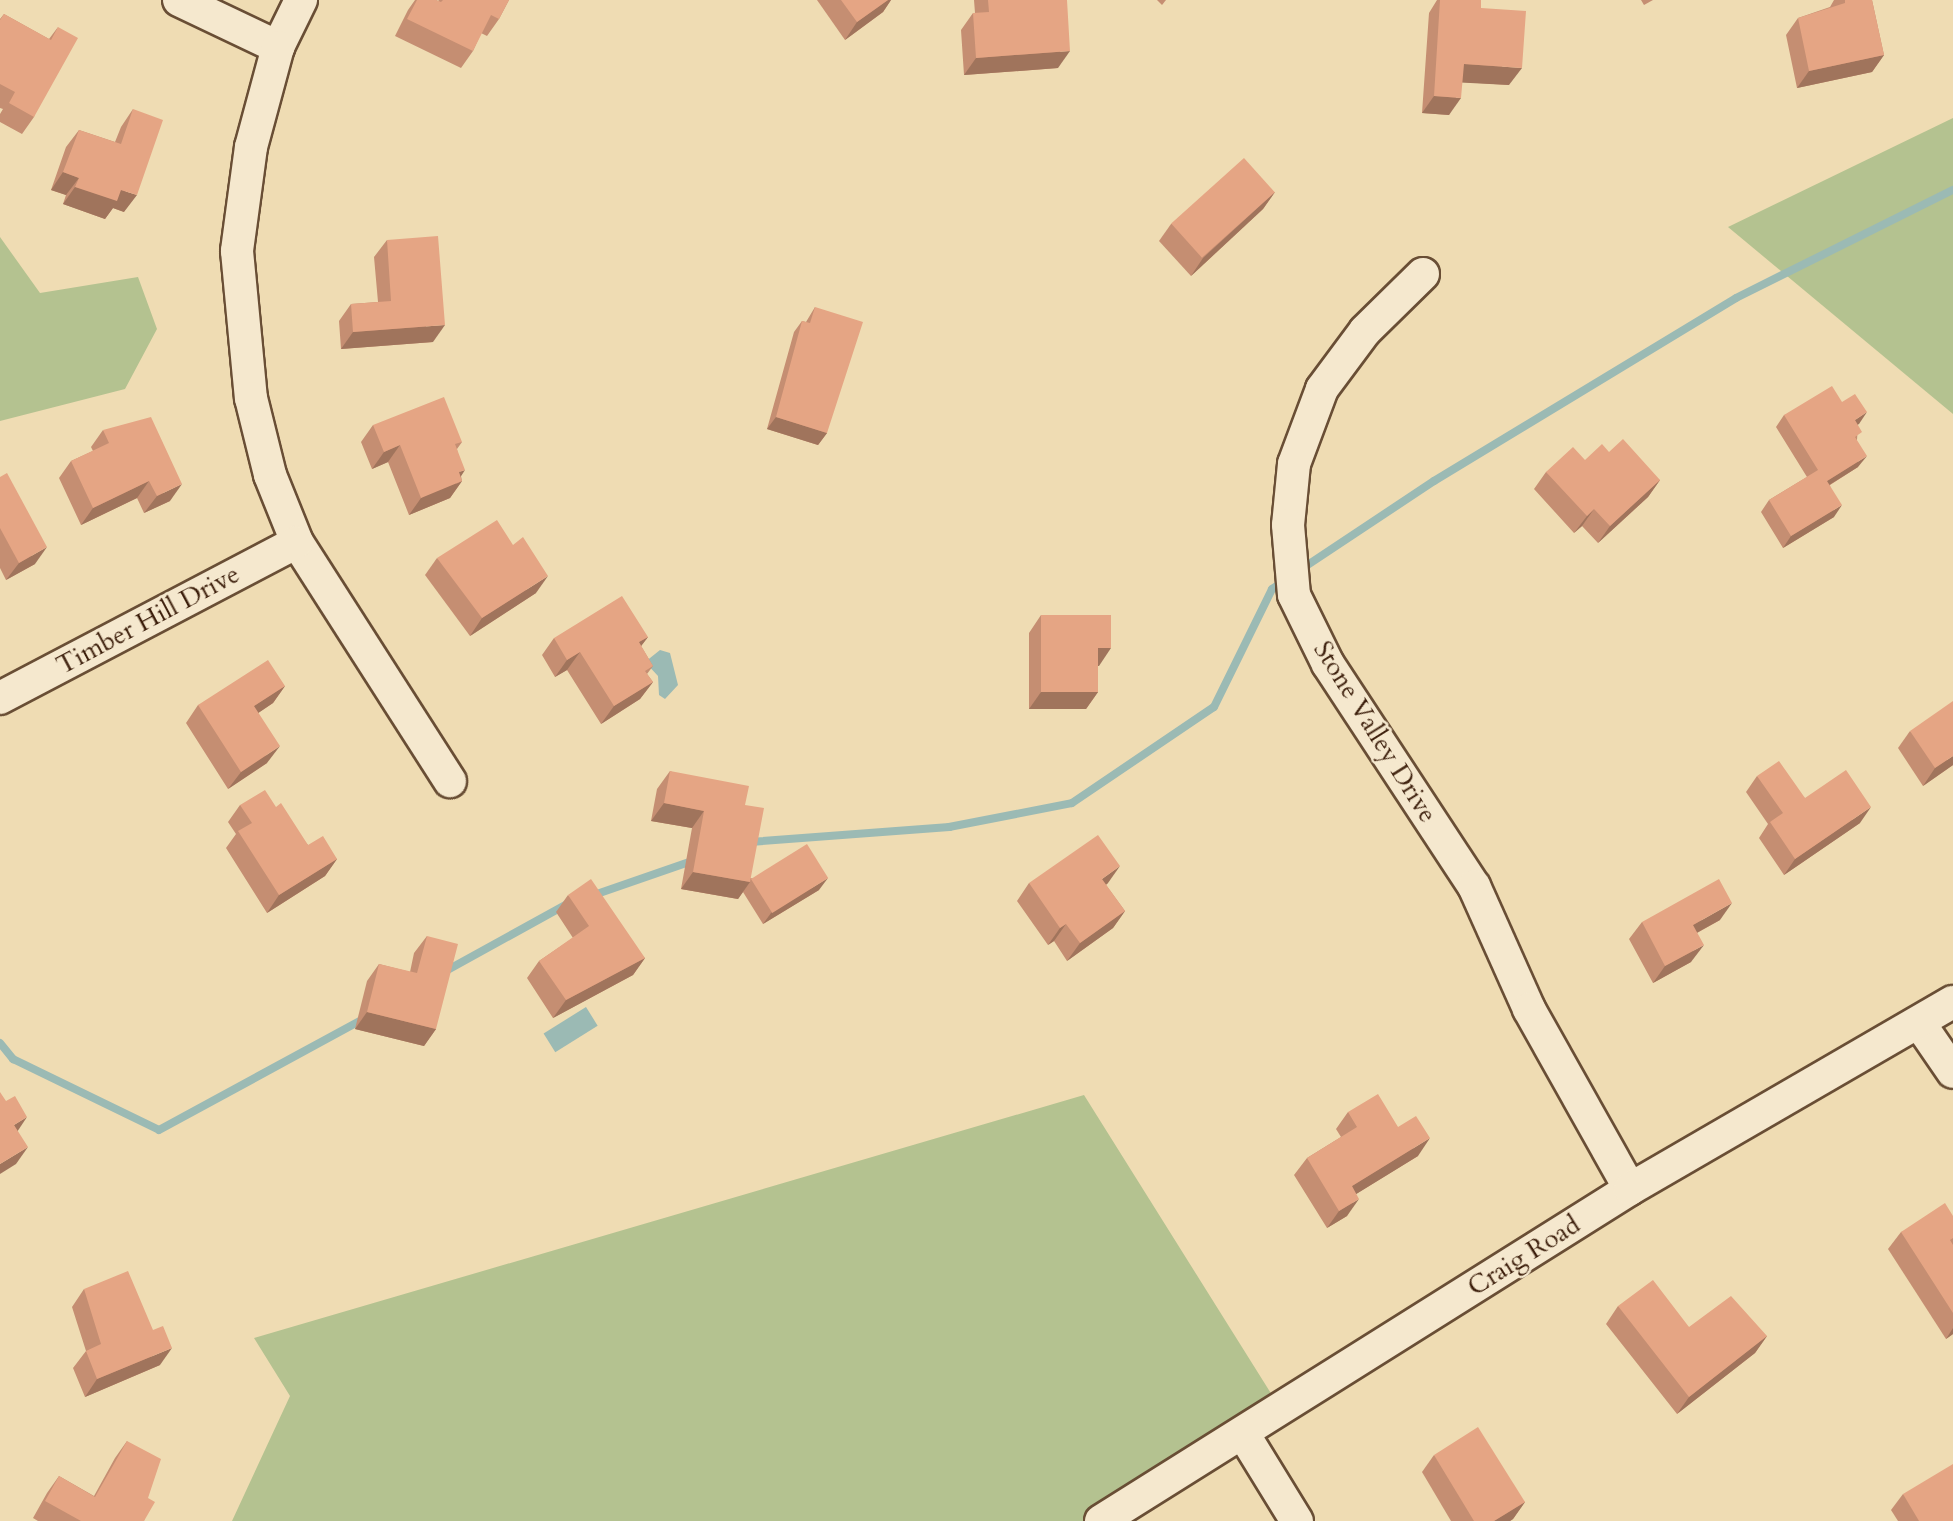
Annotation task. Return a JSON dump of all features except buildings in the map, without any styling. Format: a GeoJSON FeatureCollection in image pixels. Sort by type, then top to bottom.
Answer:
{"type":"FeatureCollection","features":[{"type":"Feature","properties":{"kind":"street"},"geometry":{"type":"LineString","coordinates":[[179,0],[278,47]]}},
{"type":"Feature","properties":{"kind":"street"},"geometry":{"type":"LineString","coordinates":[[301,0],[278,47],[251,146],[238,288],[251,398],[270,475],[297,542],[450,781]]}},
{"type":"Feature","properties":{"kind":"street","name":"Stone Valley Drive"},"geometry":{"type":"LineString","coordinates":[[1423,274],[1364,331],[1322,389],[1294,464],[1288,525],[1294,595],[1328,664],[1474,886],[1529,1009],[1630,1189]]}},
{"type":"Feature","properties":{"kind":"street","name":"Timber Hill Drive"},"geometry":{"type":"LineString","coordinates":[[0,698],[297,542]]}},
{"type":"Feature","properties":{"kind":"street","name":"Craig Road"},"geometry":{"type":"LineString","coordinates":[[1101,1521],[1244,1435],[1630,1189],[1920,1024],[1953,1002]]}},
{"type":"Feature","properties":{"kind":"street"},"geometry":{"type":"LineString","coordinates":[[1920,1024],[1953,1072]]}},
{"type":"Feature","properties":{"kind":"street"},"geometry":{"type":"LineString","coordinates":[[1244,1435],[1297,1521]]}},
{"type":"Feature","properties":{"kind":"green space"},"geometry":{"type":"Polygon","coordinates":[[[1953,118],[1953,414],[1728,227],[1953,118]]]}},
{"type":"Feature","properties":{"kind":"green space"},"geometry":{"type":"Polygon","coordinates":[[[0,237],[40,293],[138,277],[157,329],[125,389],[0,421],[0,237]]]}},
{"type":"Feature","properties":{"kind":"green space"},"geometry":{"type":"Polygon","coordinates":[[[1084,1095],[1282,1411],[1101,1521],[232,1521],[290,1396],[254,1338],[1084,1095]]]}},
{"type":"Feature","properties":{"kind":"water"},"geometry":{"type":"Polygon","coordinates":[[[660,650],[670,653],[678,685],[665,699],[659,695],[658,676],[645,662],[660,650]]]}},
{"type":"Feature","properties":{"kind":"water"},"geometry":{"type":"Polygon","coordinates":[[[586,1007],[598,1026],[555,1052],[544,1033],[586,1007]]]}},
{"type":"Feature","properties":{"kind":"waterway"},"geometry":{"type":"LineString","coordinates":[[1300,570],[1434,481],[1736,298],[1953,190]]}},
{"type":"Feature","properties":{"kind":"waterway"},"geometry":{"type":"LineString","coordinates":[[750,842],[949,827],[1072,803],[1214,707],[1272,589],[1286,580]]}},
{"type":"Feature","properties":{"kind":"waterway"},"geometry":{"type":"LineString","coordinates":[[591,896],[695,860]]}},
{"type":"Feature","properties":{"kind":"waterway"},"geometry":{"type":"LineString","coordinates":[[442,973],[569,903]]}},
{"type":"Feature","properties":{"kind":"waterway"},"geometry":{"type":"LineString","coordinates":[[0,1043],[13,1059],[159,1130],[365,1018]]}}]}
